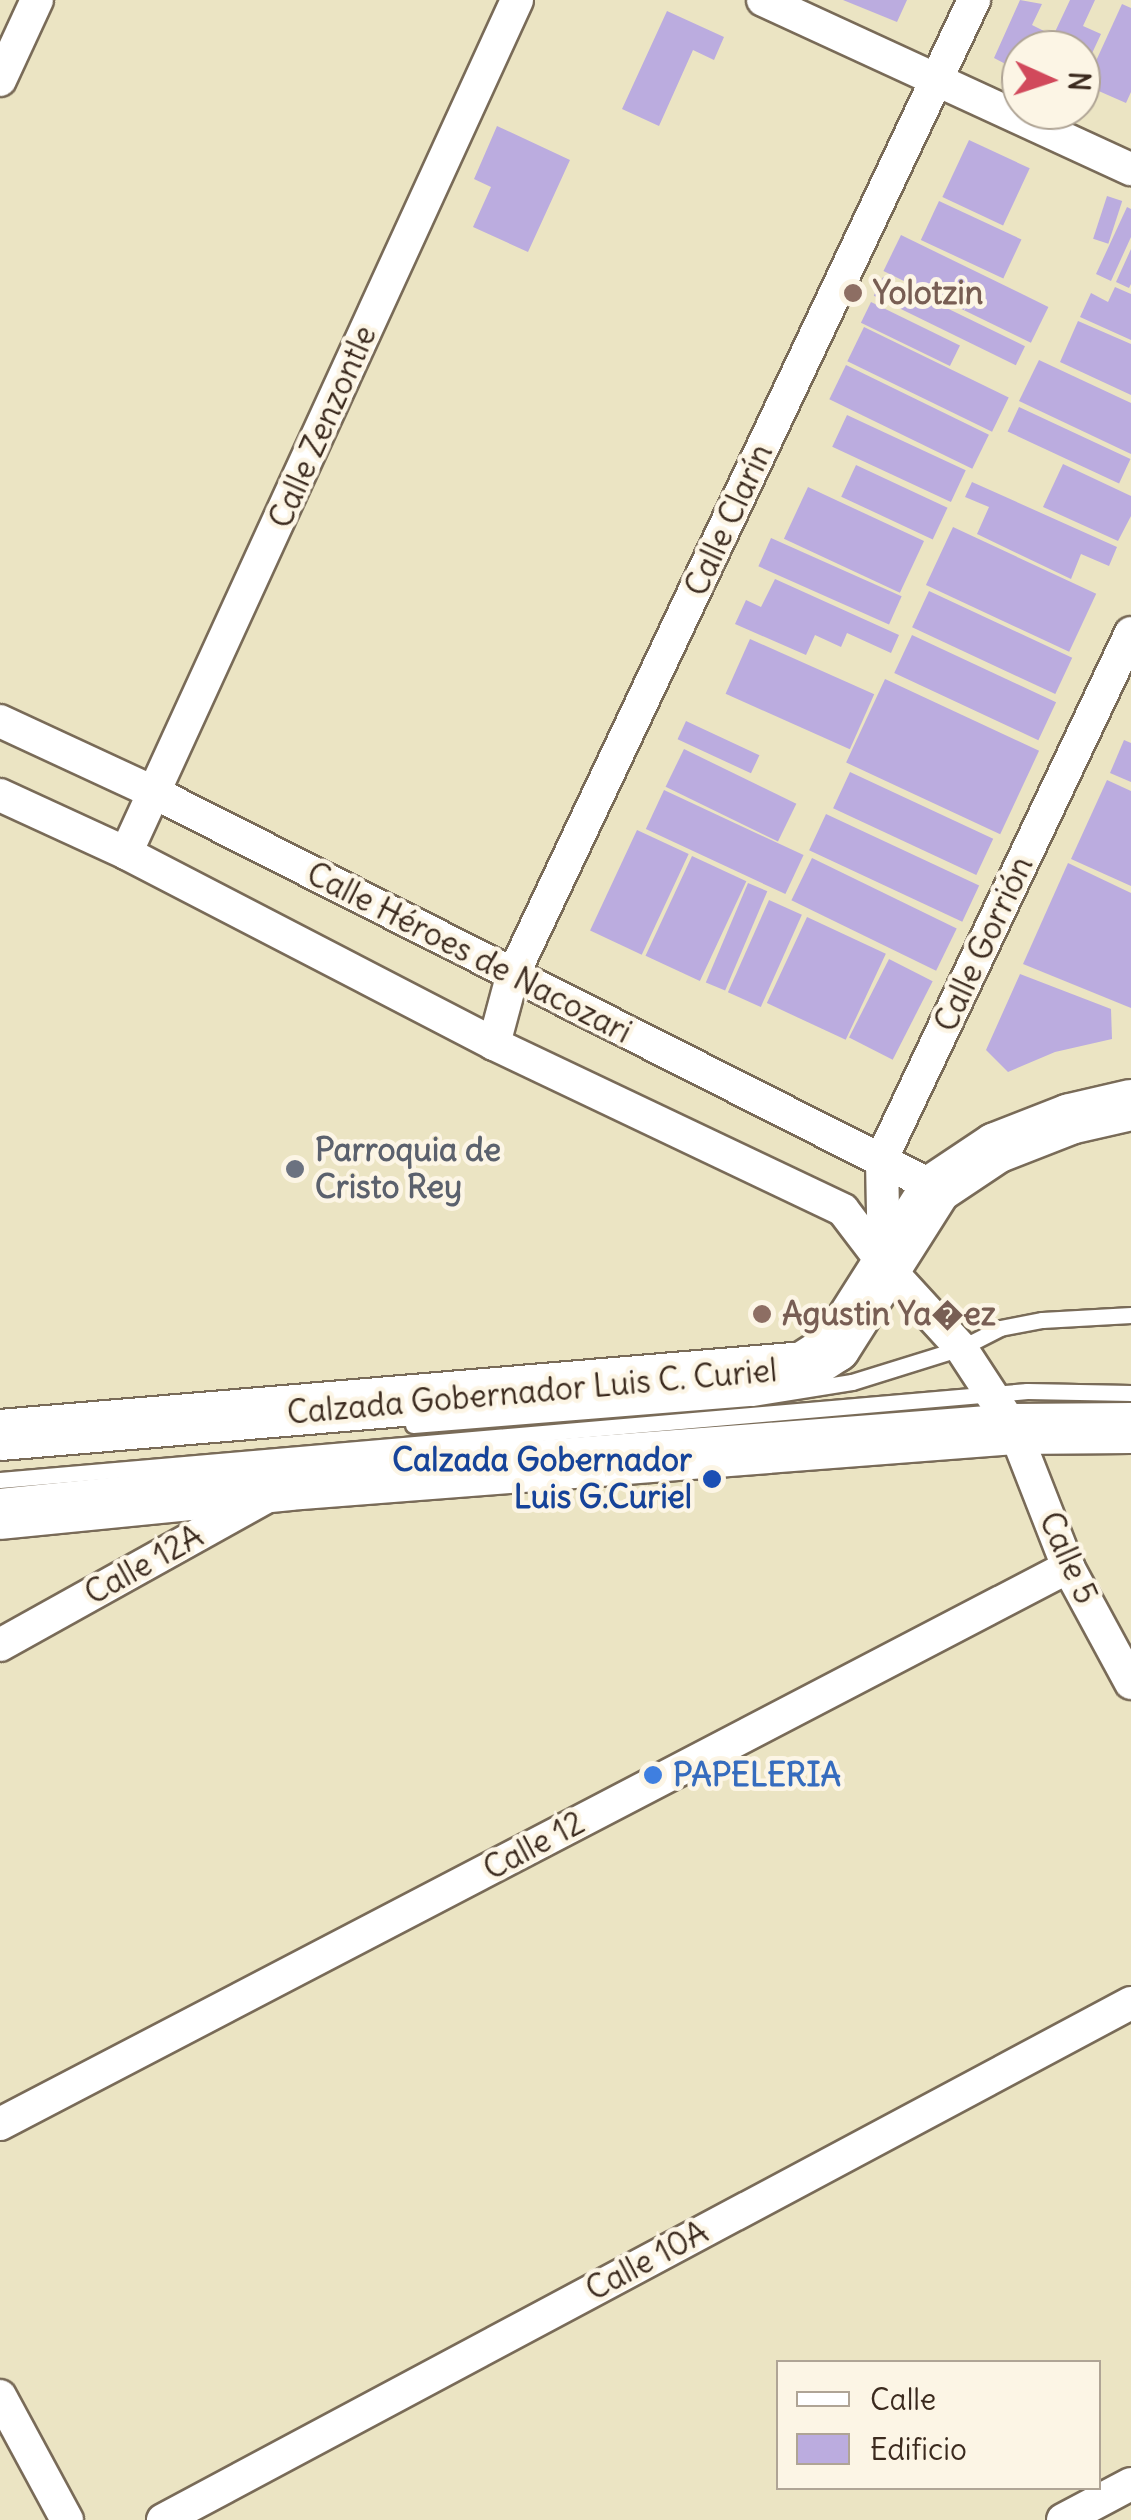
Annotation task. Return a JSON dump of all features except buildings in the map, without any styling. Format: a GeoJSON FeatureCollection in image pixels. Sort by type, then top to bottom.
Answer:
{"type":"FeatureCollection","features":[{"type":"Feature","properties":{"kind":"main road","name":"Calzada Gobernador Luis C. Curiel"},"geometry":{"type":"LineString","coordinates":[[0,1435],[788,1372],[815,1364],[836,1347],[884,1264],[936,1188],[996,1148],[1070,1119],[1131,1105]]}},
{"type":"Feature","properties":{"kind":"main road"},"geometry":{"type":"LineString","coordinates":[[0,1514],[1003,1412],[1131,1428]]}},
{"type":"Feature","properties":{"kind":"street"},"geometry":{"type":"LineString","coordinates":[[0,80],[37,0]]}},
{"type":"Feature","properties":{"kind":"street","name":"Calle Zenzontle"},"geometry":{"type":"LineString","coordinates":[[126,853],[157,794],[516,0]]}},
{"type":"Feature","properties":{"kind":"street"},"geometry":{"type":"LineString","coordinates":[[763,0],[1131,169]]}},
{"type":"Feature","properties":{"kind":"street","name":"Calle Clarín"},"geometry":{"type":"LineString","coordinates":[[494,1044],[512,977],[974,0]]}},
{"type":"Feature","properties":{"kind":"street","name":"Calle Gorrión"},"geometry":{"type":"LineString","coordinates":[[884,1264],[882,1158],[1131,633]]}},
{"type":"Feature","properties":{"kind":"street","name":"Calle Héroes de Nacozari"},"geometry":{"type":"LineString","coordinates":[[0,721],[157,794],[512,977],[936,1188]]}},
{"type":"Feature","properties":{"kind":"street","name":"Calle Héroes de Nacozari"},"geometry":{"type":"LineString","coordinates":[[0,796],[126,853],[494,1044],[842,1210],[884,1264],[961,1348]]}},
{"type":"Feature","properties":{"kind":"street","name":"Calle 5"},"geometry":{"type":"LineString","coordinates":[[961,1348],[1003,1412],[1068,1567],[1131,1683]]}},
{"type":"Feature","properties":{"kind":"street","name":"Calle 12A"},"geometry":{"type":"LineString","coordinates":[[0,1645],[288,1485]]}},
{"type":"Feature","properties":{"kind":"street","name":"Calle 12"},"geometry":{"type":"LineString","coordinates":[[0,2124],[1068,1567]]}},
{"type":"Feature","properties":{"kind":"street","name":"Calle 10A"},"geometry":{"type":"LineString","coordinates":[[162,2520],[1131,2003]]}},
{"type":"Feature","properties":{"kind":"street"},"geometry":{"type":"LineString","coordinates":[[0,2396],[67,2520]]}},
{"type":"Feature","properties":{"kind":"street"},"geometry":{"type":"LineString","coordinates":[[1063,2520],[1131,2484]]}},
{"type":"Feature","properties":{"kind":"lane"},"geometry":{"type":"LineString","coordinates":[[396,1426],[752,1398],[852,1382],[961,1348],[1000,1328],[1042,1320],[1131,1314]]}},
{"type":"Feature","properties":{"kind":"lane"},"geometry":{"type":"LineString","coordinates":[[0,1480],[1003,1412],[1131,1393]]}},
{"type":"Feature","properties":{"kind":"place","name":"Yolotzin"},"geometry":{"type":"Point","coordinates":[853,293]}},
{"type":"Feature","properties":{"kind":"place","name":"Parroquia de Cristo Rey"},"geometry":{"type":"Point","coordinates":[295,1169]}},
{"type":"Feature","properties":{"kind":"place","name":"Agustin Ya�ez"},"geometry":{"type":"Point","coordinates":[762,1314]}},
{"type":"Feature","properties":{"kind":"place","name":"Calzada Gobernador Luis G.Curiel"},"geometry":{"type":"Point","coordinates":[712,1479]}},
{"type":"Feature","properties":{"kind":"place","name":"PAPELERIA"},"geometry":{"type":"Point","coordinates":[653,1775]}}]}
